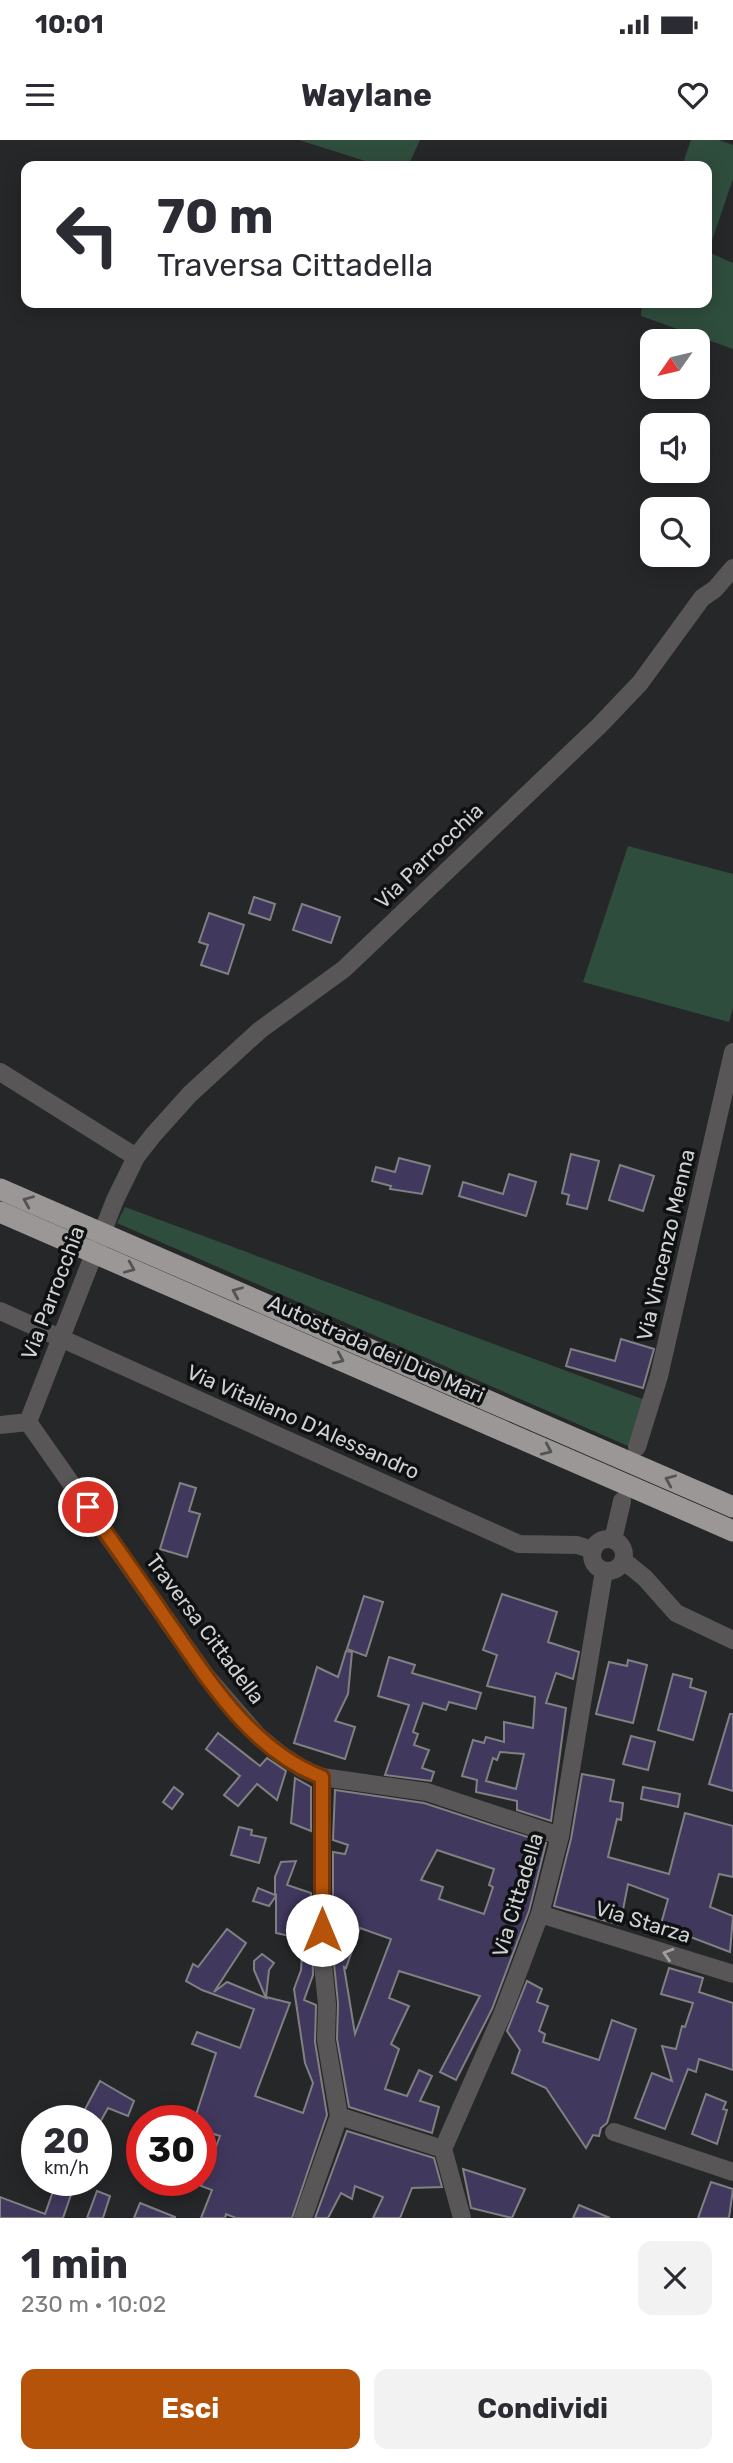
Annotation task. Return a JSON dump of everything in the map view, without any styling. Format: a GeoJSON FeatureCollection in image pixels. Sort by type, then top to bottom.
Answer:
{"type":"FeatureCollection","features":[{"type":"Feature","properties":{"kind":"highway","name":"Autostrada dei Due Mari"},"geometry":{"type":"LineString","coordinates":[[0,1189],[733,1507]]}},
{"type":"Feature","properties":{"kind":"highway","name":"Autostrada dei Due Mari"},"geometry":{"type":"LineString","coordinates":[[0,1212],[733,1531]]}},
{"type":"Feature","properties":{"kind":"street","name":"Via Parrocchia"},"geometry":{"type":"LineString","coordinates":[[29,1422],[83,1277],[136,1157],[190,1094],[260,1030],[344,969],[599,726],[640,683],[702,598],[715,589],[733,568]]}},
{"type":"Feature","properties":{"kind":"street","name":"Via Vincenzo Menna"},"geometry":{"type":"LineString","coordinates":[[637,1447],[659,1376],[733,1052]]}},
{"type":"Feature","properties":{"kind":"street"},"geometry":{"type":"LineString","coordinates":[[0,1072],[136,1157]]}},
{"type":"Feature","properties":{"kind":"street","name":"Via Vitaliano D'Alessandro"},"geometry":{"type":"LineString","coordinates":[[0,1311],[520,1544],[577,1545],[593,1550]]}},
{"type":"Feature","properties":{"kind":"street"},"geometry":{"type":"LineString","coordinates":[[0,1424],[29,1422]]}},
{"type":"Feature","properties":{"kind":"street","name":"Traversa Cittadella"},"geometry":{"type":"LineString","coordinates":[[29,1422],[206,1676],[235,1711],[280,1754],[303,1769],[322,1777],[427,1792],[560,1836]]}},
{"type":"Feature","properties":{"kind":"street"},"geometry":{"type":"LineString","coordinates":[[613,1540],[622,1501]]}},
{"type":"Feature","properties":{"kind":"street"},"geometry":{"type":"LineString","coordinates":[[603,1540],[613,1540],[624,1551],[624,1561],[618,1569],[604,1571],[595,1565],[593,1550],[603,1540]]}},
{"type":"Feature","properties":{"kind":"street"},"geometry":{"type":"LineString","coordinates":[[624,1561],[645,1578],[676,1613],[733,1640]]}},
{"type":"Feature","properties":{"kind":"street","name":"Via Cittadella"},"geometry":{"type":"LineString","coordinates":[[443,2149],[502,2015],[540,1914],[560,1836],[604,1571]]}},
{"type":"Feature","properties":{"kind":"street"},"geometry":{"type":"LineString","coordinates":[[303,2218],[339,2116],[326,2040],[327,2004],[322,1955],[322,1777]]}},
{"type":"Feature","properties":{"kind":"street","name":"Via Starza"},"geometry":{"type":"LineString","coordinates":[[540,1914],[733,1974]]}},
{"type":"Feature","properties":{"kind":"street"},"geometry":{"type":"LineString","coordinates":[[339,2116],[443,2149],[463,2217]]}},
{"type":"Feature","properties":{"kind":"street"},"geometry":{"type":"LineString","coordinates":[[614,2132],[733,2172]]}},
{"type":"Feature","properties":{"kind":"green space"},"geometry":{"type":"Polygon","coordinates":[[[299,140],[420,140],[410,161],[365,161],[299,140]]]}},
{"type":"Feature","properties":{"kind":"green space"},"geometry":{"type":"Polygon","coordinates":[[[691,140],[719,140],[733,145],[733,179],[712,240],[712,161],[684,161],[691,140]]]}},
{"type":"Feature","properties":{"kind":"green space"},"geometry":{"type":"Polygon","coordinates":[[[712,254],[733,263],[733,349],[710,341],[710,329],[677,329],[641,316],[642,308],[712,308],[712,254]]]}},
{"type":"Feature","properties":{"kind":"green space"},"geometry":{"type":"Polygon","coordinates":[[[628,846],[733,874],[733,1008],[729,1022],[583,982],[628,846]]]}},
{"type":"Feature","properties":{"kind":"green space"},"geometry":{"type":"Polygon","coordinates":[[[125,1207],[645,1400],[628,1446],[117,1223],[125,1207]]]}},
{"type":"Feature","properties":{"kind":"building"},"geometry":{"type":"Polygon","coordinates":[[[254,897],[275,904],[270,920],[249,913],[254,897]]]}},
{"type":"Feature","properties":{"kind":"building"},"geometry":{"type":"Polygon","coordinates":[[[302,904],[340,917],[331,943],[293,930],[302,904]]]}},
{"type":"Feature","properties":{"kind":"building"},"geometry":{"type":"Polygon","coordinates":[[[209,913],[244,925],[228,974],[201,965],[208,945],[199,942],[209,913]]]}},
{"type":"Feature","properties":{"kind":"building"},"geometry":{"type":"Polygon","coordinates":[[[571,1154],[599,1161],[587,1209],[567,1204],[569,1195],[562,1193],[571,1154]]]}},
{"type":"Feature","properties":{"kind":"building"},"geometry":{"type":"Polygon","coordinates":[[[399,1158],[430,1166],[422,1194],[390,1189],[391,1186],[372,1181],[376,1167],[395,1172],[399,1158]]]}},
{"type":"Feature","properties":{"kind":"building"},"geometry":{"type":"Polygon","coordinates":[[[620,1165],[654,1176],[643,1211],[609,1200],[620,1165]]]}},
{"type":"Feature","properties":{"kind":"building"},"geometry":{"type":"Polygon","coordinates":[[[509,1174],[536,1182],[526,1216],[459,1196],[463,1182],[503,1194],[509,1174]]]}},
{"type":"Feature","properties":{"kind":"building"},"geometry":{"type":"Polygon","coordinates":[[[621,1339],[654,1349],[643,1388],[566,1366],[571,1349],[615,1361],[621,1339]]]}},
{"type":"Feature","properties":{"kind":"building"},"geometry":{"type":"Polygon","coordinates":[[[180,1483],[196,1488],[189,1511],[200,1514],[187,1557],[160,1549],[180,1483]]]}},
{"type":"Feature","properties":{"kind":"building"},"geometry":{"type":"Polygon","coordinates":[[[502,1594],[557,1612],[548,1642],[579,1652],[573,1679],[556,1673],[546,1703],[566,1708],[551,1821],[517,1810],[517,1801],[476,1792],[477,1780],[462,1776],[473,1740],[484,1743],[486,1737],[504,1742],[504,1722],[533,1728],[535,1697],[487,1686],[497,1655],[483,1650],[502,1594]],[[500,1752],[497,1760],[493,1758],[486,1781],[516,1789],[524,1754],[500,1752]]]}},
{"type":"Feature","properties":{"kind":"building"},"geometry":{"type":"Polygon","coordinates":[[[364,1596],[383,1602],[366,1656],[347,1649],[364,1596]]]}},
{"type":"Feature","properties":{"kind":"building"},"geometry":{"type":"Polygon","coordinates":[[[346,1651],[352,1652],[348,1694],[335,1721],[355,1727],[345,1759],[294,1743],[317,1667],[338,1677],[346,1651]]]}},
{"type":"Feature","properties":{"kind":"building"},"geometry":{"type":"Polygon","coordinates":[[[389,1657],[415,1665],[412,1673],[481,1693],[476,1709],[449,1702],[446,1710],[423,1703],[413,1732],[418,1734],[414,1745],[429,1750],[422,1768],[434,1772],[431,1781],[385,1775],[409,1705],[378,1696],[389,1657]]]}},
{"type":"Feature","properties":{"kind":"building"},"geometry":{"type":"Polygon","coordinates":[[[628,1660],[647,1665],[633,1723],[596,1714],[609,1662],[627,1666],[628,1660]]]}},
{"type":"Feature","properties":{"kind":"building"},"geometry":{"type":"Polygon","coordinates":[[[673,1674],[692,1679],[690,1687],[706,1692],[693,1740],[658,1730],[673,1674]]]}},
{"type":"Feature","properties":{"kind":"building"},"geometry":{"type":"Polygon","coordinates":[[[730,1714],[733,1714],[733,1791],[709,1784],[730,1714]]]}},
{"type":"Feature","properties":{"kind":"building"},"geometry":{"type":"Polygon","coordinates":[[[218,1733],[260,1766],[267,1758],[286,1771],[277,1800],[257,1784],[238,1806],[224,1795],[240,1776],[206,1749],[218,1733]]]}},
{"type":"Feature","properties":{"kind":"building"},"geometry":{"type":"Polygon","coordinates":[[[631,1736],[655,1742],[648,1770],[623,1764],[631,1736]]]}},
{"type":"Feature","properties":{"kind":"building"},"geometry":{"type":"Polygon","coordinates":[[[582,1774],[614,1780],[610,1801],[623,1803],[621,1820],[617,1819],[608,1857],[669,1874],[685,1813],[733,1826],[733,1877],[719,1874],[710,1907],[733,1916],[730,1952],[688,1936],[687,1938],[659,1931],[668,1899],[628,1884],[620,1925],[554,1906],[571,1839],[582,1774]]]}},
{"type":"Feature","properties":{"kind":"building"},"geometry":{"type":"Polygon","coordinates":[[[295,1778],[311,1787],[311,1831],[291,1823],[295,1778]]]}},
{"type":"Feature","properties":{"kind":"building"},"geometry":{"type":"Polygon","coordinates":[[[174,1787],[183,1794],[172,1809],[163,1802],[174,1787]]]}},
{"type":"Feature","properties":{"kind":"building"},"geometry":{"type":"Polygon","coordinates":[[[643,1787],[680,1794],[678,1807],[641,1799],[643,1787]]]}},
{"type":"Feature","properties":{"kind":"building"},"geometry":{"type":"Polygon","coordinates":[[[335,1790],[424,1803],[546,1843],[529,1911],[492,2009],[456,2080],[440,2072],[480,1996],[399,1971],[389,1998],[409,2006],[391,2044],[399,2049],[385,2089],[407,2096],[419,2070],[432,2076],[420,2101],[439,2107],[432,2133],[349,2107],[337,2039],[338,2003],[333,1954],[333,1852],[345,1854],[348,1845],[333,1840],[335,1790]],[[437,1850],[421,1880],[443,1887],[439,1899],[484,1914],[493,1887],[489,1885],[494,1869],[437,1850]],[[360,1928],[346,1968],[344,1967],[355,2034],[391,1939],[360,1928]]]}},
{"type":"Feature","properties":{"kind":"building"},"geometry":{"type":"Polygon","coordinates":[[[239,1827],[252,1830],[251,1835],[266,1838],[259,1863],[231,1855],[239,1827]]]}},
{"type":"Feature","properties":{"kind":"building"},"geometry":{"type":"Polygon","coordinates":[[[296,1861],[287,1885],[311,1893],[313,1975],[304,2000],[316,2005],[315,2042],[327,2115],[292,2218],[236,2218],[226,2214],[225,2218],[201,2218],[210,2196],[217,2196],[217,2144],[220,2136],[217,2135],[217,2105],[199,2105],[216,2053],[192,2044],[197,2032],[240,2048],[254,2009],[202,1990],[186,1981],[193,1964],[198,1967],[227,1929],[246,1943],[214,1992],[227,1982],[266,1998],[254,1970],[254,1961],[262,1954],[274,1963],[269,1970],[266,1997],[290,2003],[255,2096],[303,2113],[313,2083],[305,2063],[294,1989],[301,1970],[303,1939],[276,1933],[276,1896],[269,1906],[253,1901],[258,1888],[275,1895],[275,1877],[281,1862],[296,1861]]]}},
{"type":"Feature","properties":{"kind":"building"},"geometry":{"type":"Polygon","coordinates":[[[669,1968],[703,1978],[699,1992],[733,2003],[733,2070],[699,2059],[696,2072],[688,2069],[665,2129],[635,2118],[652,2073],[672,2081],[662,2046],[676,2049],[682,2026],[685,2027],[693,2003],[661,1994],[669,1968]]]}},
{"type":"Feature","properties":{"kind":"building"},"geometry":{"type":"Polygon","coordinates":[[[527,1981],[542,1989],[537,2002],[548,2006],[539,2031],[545,2034],[543,2042],[599,2060],[612,2020],[636,2029],[607,2123],[601,2128],[599,2136],[593,2135],[586,2148],[546,2088],[512,2073],[520,2050],[507,2031],[527,1981]]]}},
{"type":"Feature","properties":{"kind":"building"},"geometry":{"type":"Polygon","coordinates":[[[100,2081],[134,2101],[132,2105],[126,2105],[126,2115],[112,2110],[112,2105],[87,2105],[100,2081]]]}},
{"type":"Feature","properties":{"kind":"building"},"geometry":{"type":"Polygon","coordinates":[[[706,2094],[726,2102],[723,2109],[727,2110],[717,2144],[692,2134],[706,2094]]]}},
{"type":"Feature","properties":{"kind":"building"},"geometry":{"type":"Polygon","coordinates":[[[347,2131],[434,2158],[442,2187],[412,2188],[400,2218],[373,2218],[383,2197],[355,2186],[352,2199],[341,2193],[328,2218],[315,2218],[347,2131]]]}},
{"type":"Feature","properties":{"kind":"building"},"geometry":{"type":"Polygon","coordinates":[[[463,2169],[525,2189],[512,2218],[471,2208],[463,2169]]]}},
{"type":"Feature","properties":{"kind":"building"},"geometry":{"type":"Polygon","coordinates":[[[711,2182],[733,2189],[729,2218],[698,2218],[711,2182]]]}},
{"type":"Feature","properties":{"kind":"building"},"geometry":{"type":"Polygon","coordinates":[[[51,2196],[71,2196],[63,2218],[0,2218],[0,2197],[45,2214],[51,2196]]]}},
{"type":"Feature","properties":{"kind":"building"},"geometry":{"type":"Polygon","coordinates":[[[95,2196],[110,2196],[103,2218],[87,2218],[95,2196]]]}},
{"type":"Feature","properties":{"kind":"building"},"geometry":{"type":"Polygon","coordinates":[[[140,2203],[175,2217],[175,2218],[134,2218],[140,2203]]]}},
{"type":"Feature","properties":{"kind":"building"},"geometry":{"type":"Polygon","coordinates":[[[579,2205],[610,2218],[573,2218],[579,2205]]]}},
{"type":"Feature","properties":{"kind":"route"},"geometry":{"type":"LineString","coordinates":[[88,1507],[206,1676],[235,1711],[258,1736],[280,1754],[303,1769],[322,1777],[322,1930]]}}]}
